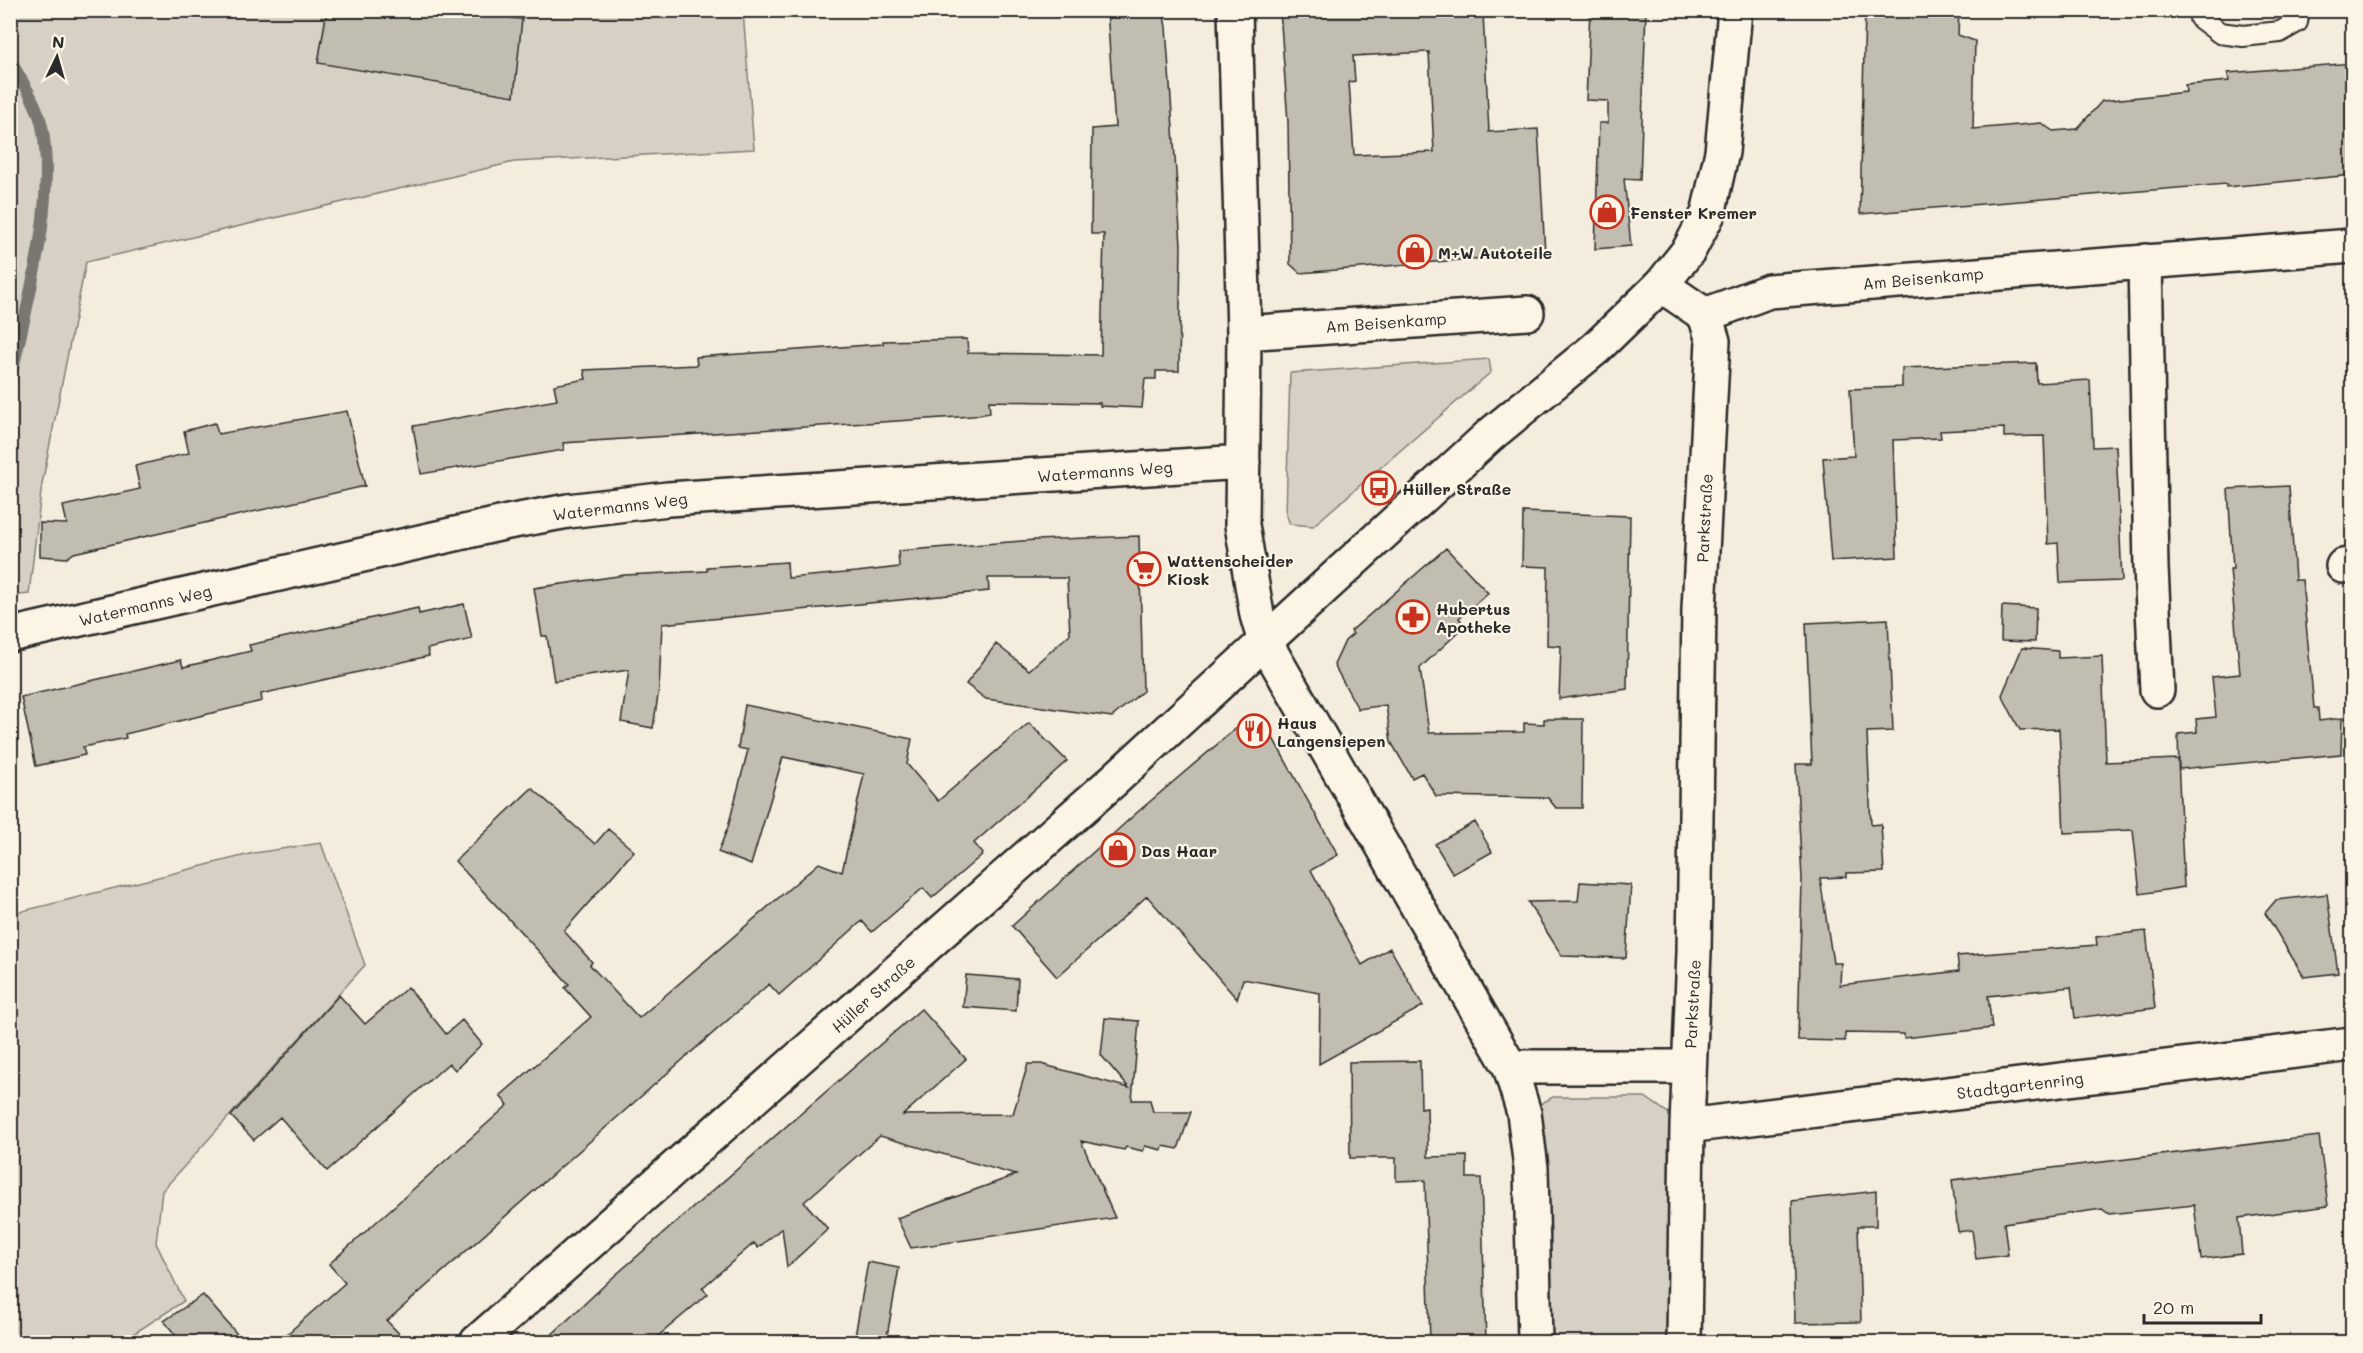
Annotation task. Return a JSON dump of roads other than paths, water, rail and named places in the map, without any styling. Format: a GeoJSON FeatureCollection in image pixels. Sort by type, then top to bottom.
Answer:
{"type":"FeatureCollection","features":[{"type":"Feature","properties":{"kind":"street"},"geometry":{"type":"LineString","coordinates":[[1235,10],[1244,333],[1242,525],[1257,615],[1265,642],[1510,1067],[1524,1113],[1531,1168],[1535,1342]]}},
{"type":"Feature","properties":{"kind":"street"},"geometry":{"type":"LineString","coordinates":[[1706,315],[1661,285],[1689,250],[1708,214],[1722,152],[1735,10]]}},
{"type":"Feature","properties":{"kind":"street","name":"Am Beisenkamp"},"geometry":{"type":"LineString","coordinates":[[1706,315],[1768,291],[2352,246]]}},
{"type":"Feature","properties":{"kind":"street"},"geometry":{"type":"LineString","coordinates":[[2145,261],[2151,568],[2157,690]]}},
{"type":"Feature","properties":{"kind":"street","name":"Hüller Straße"},"geometry":{"type":"LineString","coordinates":[[477,1342],[1088,804],[1490,436],[1596,348],[1661,285]]}},
{"type":"Feature","properties":{"kind":"street","name":"Am Beisenkamp"},"geometry":{"type":"LineString","coordinates":[[1244,333],[1527,313]]}},
{"type":"Feature","properties":{"kind":"street","name":"Parkstraße"},"geometry":{"type":"LineString","coordinates":[[1684,1342],[1687,1126],[1694,952],[1699,609],[1713,341],[1706,315]]}},
{"type":"Feature","properties":{"kind":"street","name":"Watermanns Weg"},"geometry":{"type":"LineString","coordinates":[[12,634],[508,522],[568,511],[668,499],[1243,462]]}},
{"type":"Feature","properties":{"kind":"street","name":"Stadtgartenring"},"geometry":{"type":"LineString","coordinates":[[1687,1126],[2352,1044]]}},
{"type":"Feature","properties":{"kind":"street","name":"Parkstraße"},"geometry":{"type":"LineString","coordinates":[[1510,1067],[1689,1067]]}},
{"type":"Feature","properties":{"kind":"lane"},"geometry":{"type":"LineString","coordinates":[[2200,10],[2200,18],[2220,33],[2242,36],[2280,32],[2296,22],[2299,10]]}},
{"type":"Feature","properties":{"kind":"waterway"},"geometry":{"type":"LineString","coordinates":[[10,60],[37,109],[46,156],[46,188],[38,255],[10,383]]}},
{"type":"Feature","properties":{"kind":"place","name":"Fenster Kremer"},"geometry":{"type":"Point","coordinates":[1607,212]}},
{"type":"Feature","properties":{"kind":"place","name":"M+W Autoteile"},"geometry":{"type":"Point","coordinates":[1415,252]}},
{"type":"Feature","properties":{"kind":"place","name":"Hüller Straße"},"geometry":{"type":"Point","coordinates":[1379,488]}},
{"type":"Feature","properties":{"kind":"place","name":"Wattenscheider Kiosk"},"geometry":{"type":"Point","coordinates":[1144,569]}},
{"type":"Feature","properties":{"kind":"place","name":"Hubertus Apotheke"},"geometry":{"type":"Point","coordinates":[1413,617]}},
{"type":"Feature","properties":{"kind":"place","name":"Haus Langensiepen"},"geometry":{"type":"Point","coordinates":[1254,731]}},
{"type":"Feature","properties":{"kind":"place","name":"Das Haar"},"geometry":{"type":"Point","coordinates":[1118,850]}}]}
